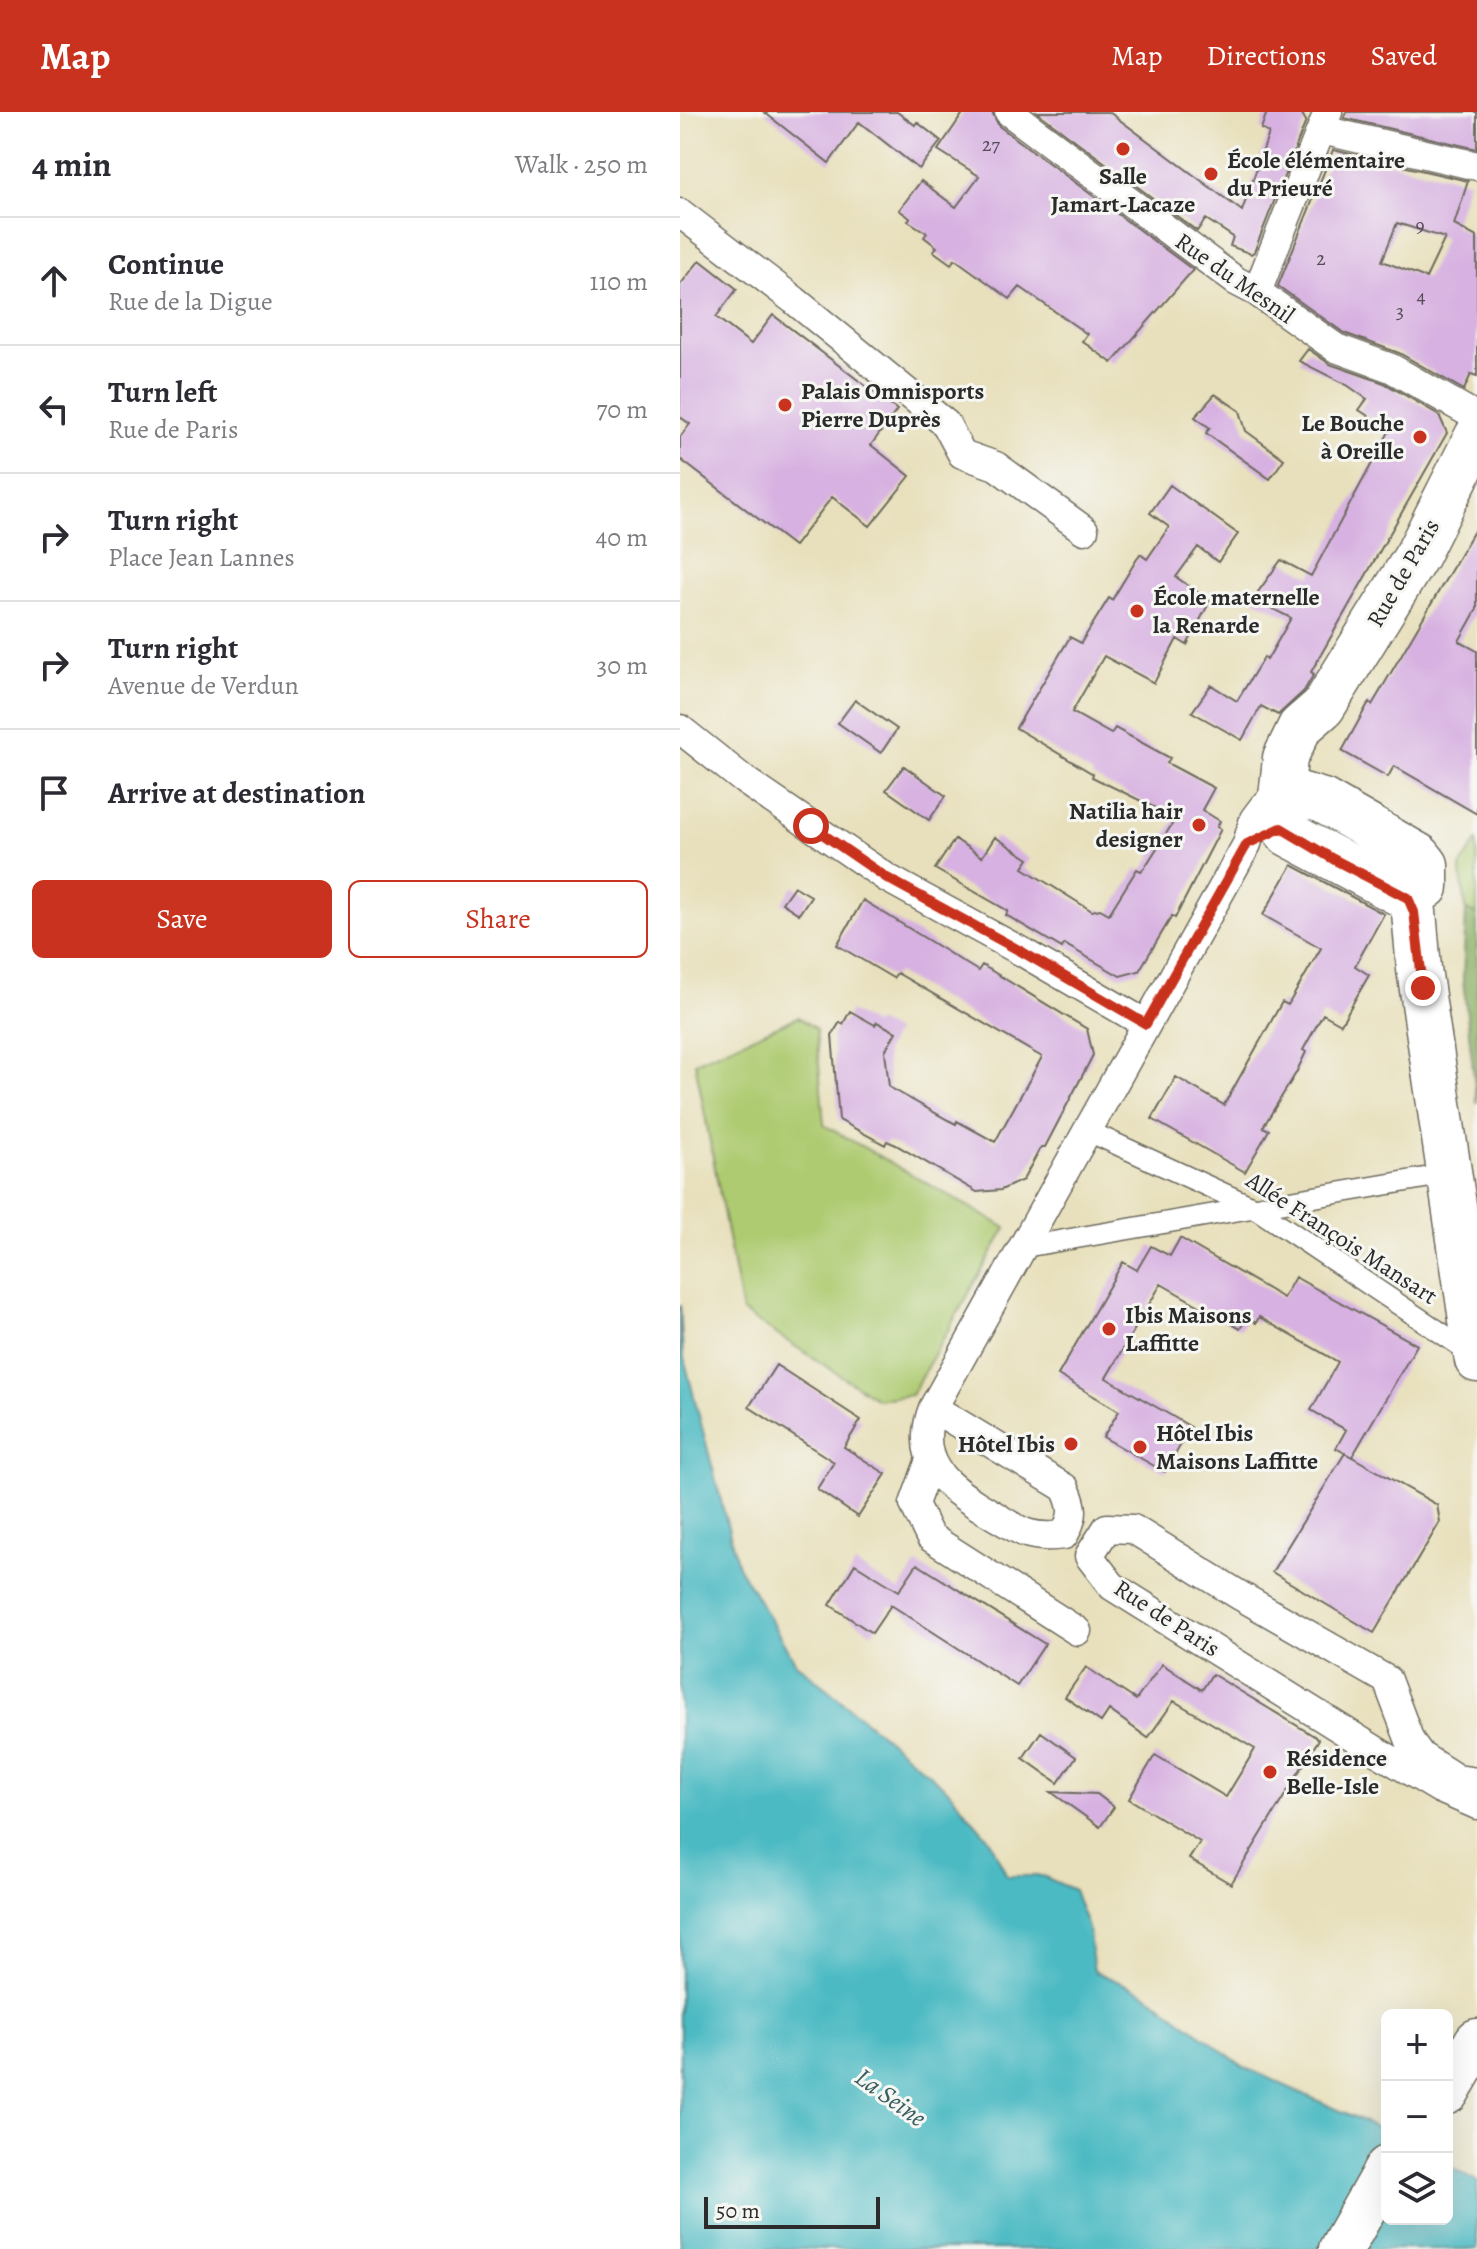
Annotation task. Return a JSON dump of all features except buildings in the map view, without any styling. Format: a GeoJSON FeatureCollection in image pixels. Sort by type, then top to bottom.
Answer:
{"type":"FeatureCollection","features":[{"type":"Feature","properties":{"kind":"main road","name":"Rue de Paris"},"geometry":{"type":"LineString","coordinates":[[1282,815],[1285,758],[1300,727],[1323,707],[1417,555],[1477,436]]}},
{"type":"Feature","properties":{"kind":"main road"},"geometry":{"type":"LineString","coordinates":[[1417,555],[1477,487]]}},
{"type":"Feature","properties":{"kind":"main road"},"geometry":{"type":"LineString","coordinates":[[1282,815],[1333,859],[1417,882],[1414,912],[1419,969],[1477,1358]]}},
{"type":"Feature","properties":{"kind":"main road"},"geometry":{"type":"LineString","coordinates":[[1453,2070],[1477,2015]]}},
{"type":"Feature","properties":{"kind":"main road"},"geometry":{"type":"LineString","coordinates":[[1453,2074],[1477,2041]]}},
{"type":"Feature","properties":{"kind":"main road"},"geometry":{"type":"LineString","coordinates":[[1341,2249],[1381,2179]]}},
{"type":"Feature","properties":{"kind":"main road"},"geometry":{"type":"LineString","coordinates":[[1358,2249],[1381,2209]]}},
{"type":"Feature","properties":{"kind":"street","name":"Rue du Mesnil"},"geometry":{"type":"LineString","coordinates":[[1009,112],[1236,281],[1257,292],[1336,348],[1391,368],[1477,417]]}},
{"type":"Feature","properties":{"kind":"street"},"geometry":{"type":"LineString","coordinates":[[1257,292],[1325,121],[1477,166]]}},
{"type":"Feature","properties":{"kind":"street"},"geometry":{"type":"LineString","coordinates":[[680,213],[794,300],[946,424],[962,454],[996,466],[1084,530]]}},
{"type":"Feature","properties":{"kind":"street"},"geometry":{"type":"LineString","coordinates":[[680,729],[758,790],[887,878],[1146,1024]]}},
{"type":"Feature","properties":{"kind":"street","name":"Rue de Paris"},"geometry":{"type":"LineString","coordinates":[[930,1460],[927,1444],[933,1408],[1146,1024],[1282,815]]}},
{"type":"Feature","properties":{"kind":"street","name":"Allée François Mansart"},"geometry":{"type":"LineString","coordinates":[[1088,1131],[1255,1208],[1477,1358]]}},
{"type":"Feature","properties":{"kind":"street"},"geometry":{"type":"LineString","coordinates":[[1024,1247],[1448,1174]]}},
{"type":"Feature","properties":{"kind":"street"},"geometry":{"type":"LineString","coordinates":[[930,1460],[956,1493],[1029,1536],[1064,1535],[1070,1525],[1073,1506],[1065,1488],[933,1408]]}},
{"type":"Feature","properties":{"kind":"street"},"geometry":{"type":"LineString","coordinates":[[930,1460],[914,1504],[930,1537],[1077,1631]]}},
{"type":"Feature","properties":{"kind":"street","name":"Rue de Paris"},"geometry":{"type":"LineString","coordinates":[[1477,1782],[1457,1779],[1421,1756],[1410,1741],[1387,1680],[1239,1595],[1133,1529],[1107,1528],[1097,1540],[1089,1556],[1112,1586],[1440,1789],[1477,1805]]}},
{"type":"Feature","properties":{"kind":"green space"},"geometry":{"type":"Polygon","coordinates":[[[1477,841],[1477,915],[1466,909],[1460,867],[1477,841]]]}},
{"type":"Feature","properties":{"kind":"green space"},"geometry":{"type":"Polygon","coordinates":[[[1466,909],[1477,915],[1477,1104],[1463,980],[1466,909]]]}},
{"type":"Feature","properties":{"kind":"green space"},"geometry":{"type":"Polygon","coordinates":[[[798,1017],[816,1029],[824,1125],[1006,1228],[911,1395],[877,1399],[742,1312],[695,1062],[798,1017]]]}},
{"type":"Feature","properties":{"kind":"water","name":"La Seine"},"geometry":{"type":"Polygon","coordinates":[[[680,1305],[683,1354],[738,1566],[796,1663],[947,1789],[990,1840],[1007,1876],[1043,1876],[1074,1890],[1088,1928],[1094,1971],[1147,1994],[1244,2067],[1381,2129],[1381,2225],[1453,2225],[1453,2168],[1477,2181],[1477,2249],[680,2249],[680,1305]]]}},
{"type":"Feature","properties":{"kind":"place","name":"Salle Jamart-Lacaze"},"geometry":{"type":"Point","coordinates":[1123,149]}},
{"type":"Feature","properties":{"kind":"place","name":"École élémentaire du Prieuré"},"geometry":{"type":"Point","coordinates":[1211,174]}},
{"type":"Feature","properties":{"kind":"place","name":"Palais Omnisports Pierre Duprès"},"geometry":{"type":"Point","coordinates":[785,405]}},
{"type":"Feature","properties":{"kind":"place","name":"Le Bouche à Oreille"},"geometry":{"type":"Point","coordinates":[1420,437]}},
{"type":"Feature","properties":{"kind":"place","name":"École maternelle la Renarde"},"geometry":{"type":"Point","coordinates":[1137,611]}},
{"type":"Feature","properties":{"kind":"place","name":"Natilia hair designer"},"geometry":{"type":"Point","coordinates":[1199,825]}},
{"type":"Feature","properties":{"kind":"place","name":"Ibis Maisons Laffitte"},"geometry":{"type":"Point","coordinates":[1109,1329]}},
{"type":"Feature","properties":{"kind":"place","name":"Hôtel Ibis"},"geometry":{"type":"Point","coordinates":[1071,1444]}},
{"type":"Feature","properties":{"kind":"place","name":"Hôtel Ibis Maisons Laffitte"},"geometry":{"type":"Point","coordinates":[1140,1447]}},
{"type":"Feature","properties":{"kind":"place","name":"Résidence Belle-Isle"},"geometry":{"type":"Point","coordinates":[1270,1772]}},
{"type":"Feature","properties":{"kind":"route"},"geometry":{"type":"LineString","coordinates":[[811,826],[887,878],[1146,1024],[1247,844],[1281,828],[1408,898],[1414,912],[1423,988]]}}]}
